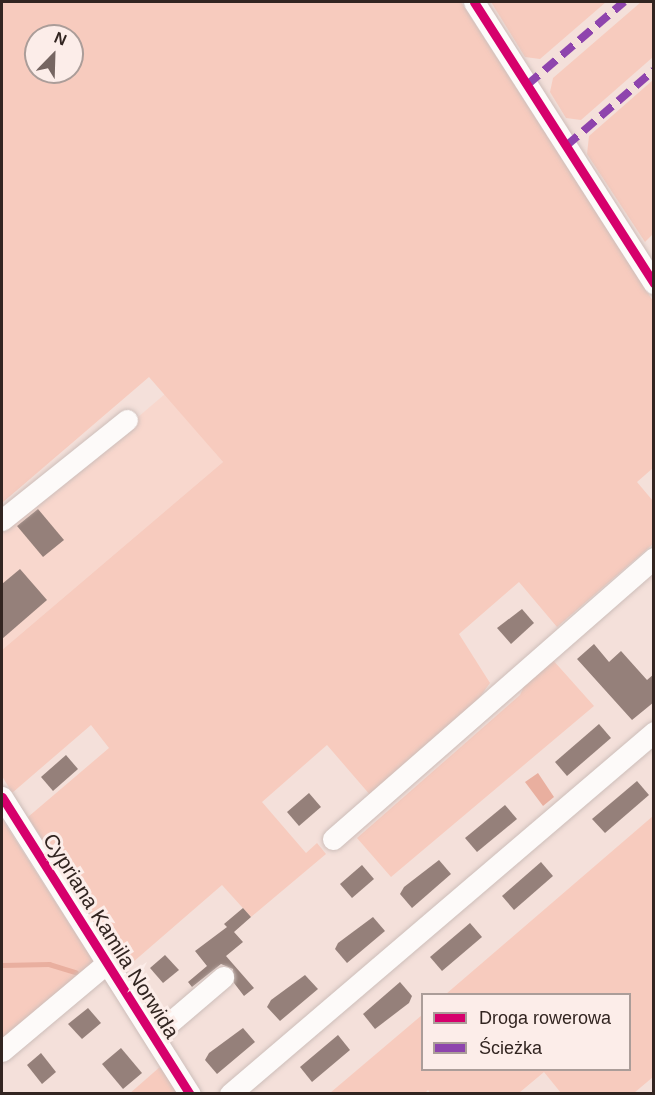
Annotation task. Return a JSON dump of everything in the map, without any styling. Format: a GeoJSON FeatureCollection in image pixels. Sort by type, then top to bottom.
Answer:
{"type":"FeatureCollection","features":[{"type":"Feature","properties":{"kind":"street"},"geometry":{"type":"LineString","coordinates":[[474,2],[654,283]]}},
{"type":"Feature","properties":{"kind":"street"},"geometry":{"type":"LineString","coordinates":[[2,520],[127,420]]}},
{"type":"Feature","properties":{"kind":"street"},"geometry":{"type":"LineString","coordinates":[[333,839],[654,558]]}},
{"type":"Feature","properties":{"kind":"street"},"geometry":{"type":"LineString","coordinates":[[230,1094],[654,732]]}},
{"type":"Feature","properties":{"kind":"street","name":"Cypriana Kamila Norwida"},"geometry":{"type":"LineString","coordinates":[[2,797],[190,1094]]}},
{"type":"Feature","properties":{"kind":"street"},"geometry":{"type":"LineString","coordinates":[[2,1050],[108,962]]}},
{"type":"Feature","properties":{"kind":"street"},"geometry":{"type":"LineString","coordinates":[[154,1036],[223,977]]}},
{"type":"Feature","properties":{"kind":"shaded area"},"geometry":{"type":"Polygon","coordinates":[[[2,2],[461,2],[653,301],[653,468],[637,482],[653,501],[653,544],[557,627],[519,582],[459,634],[490,683],[469,712],[371,796],[327,745],[262,802],[306,853],[317,843],[326,854],[251,917],[222,885],[125,969],[28,817],[109,748],[91,725],[12,793],[2,776],[2,650],[223,462],[149,377],[2,503],[2,2]]]}},
{"type":"Feature","properties":{"kind":"shaded area"},"geometry":{"type":"Polygon","coordinates":[[[491,2],[606,2],[540,59],[525,57],[491,2]]]}},
{"type":"Feature","properties":{"kind":"shaded area"},"geometry":{"type":"Polygon","coordinates":[[[641,2],[653,2],[653,57],[581,120],[566,118],[550,92],[553,78],[641,2]]]}},
{"type":"Feature","properties":{"kind":"shaded area"},"geometry":{"type":"Polygon","coordinates":[[[653,80],[653,234],[645,242],[587,154],[589,136],[653,80]]]}},
{"type":"Feature","properties":{"kind":"shaded area"},"geometry":{"type":"Polygon","coordinates":[[[165,394],[223,462],[2,650],[2,533],[165,394]]]}},
{"type":"Feature","properties":{"kind":"shaded area"},"geometry":{"type":"Polygon","coordinates":[[[552,659],[594,706],[391,877],[357,838],[520,695],[526,682],[552,659]]]}},
{"type":"Feature","properties":{"kind":"shaded area"},"geometry":{"type":"Polygon","coordinates":[[[538,773],[554,797],[543,806],[525,782],[538,773]]]}},
{"type":"Feature","properties":{"kind":"shaded area"},"geometry":{"type":"Polygon","coordinates":[[[653,816],[653,1077],[634,1093],[561,1093],[544,1072],[519,1093],[431,1094],[428,1090],[424,1094],[330,1093],[421,1016],[421,1071],[631,1071],[631,993],[447,993],[653,816]]]}},
{"type":"Feature","properties":{"kind":"shaded area"},"geometry":{"type":"Polygon","coordinates":[[[2,819],[95,964],[2,1044],[2,819]]]}},
{"type":"Feature","properties":{"kind":"shaded area"},"geometry":{"type":"Polygon","coordinates":[[[161,1066],[178,1094],[129,1094],[161,1066]]]}},
{"type":"Feature","properties":{"kind":"building"},"geometry":{"type":"Polygon","coordinates":[[[38,509],[64,540],[43,557],[17,526],[38,509]]]}},
{"type":"Feature","properties":{"kind":"building"},"geometry":{"type":"Polygon","coordinates":[[[20,569],[47,600],[2,639],[2,584],[20,569]]]}},
{"type":"Feature","properties":{"kind":"building"},"geometry":{"type":"Polygon","coordinates":[[[522,609],[534,623],[511,644],[497,628],[522,609]]]}},
{"type":"Feature","properties":{"kind":"building"},"geometry":{"type":"Polygon","coordinates":[[[594,644],[609,662],[621,651],[647,680],[654,674],[654,702],[632,720],[577,659],[594,644]]]}},
{"type":"Feature","properties":{"kind":"building"},"geometry":{"type":"Polygon","coordinates":[[[599,724],[611,738],[567,776],[555,762],[599,724]]]}},
{"type":"Feature","properties":{"kind":"building"},"geometry":{"type":"Polygon","coordinates":[[[66,755],[78,769],[53,791],[41,777],[66,755]]]}},
{"type":"Feature","properties":{"kind":"building"},"geometry":{"type":"Polygon","coordinates":[[[637,781],[649,795],[605,833],[592,819],[637,781]]]}},
{"type":"Feature","properties":{"kind":"building"},"geometry":{"type":"Polygon","coordinates":[[[309,793],[321,807],[299,826],[287,812],[309,793]]]}},
{"type":"Feature","properties":{"kind":"building"},"geometry":{"type":"Polygon","coordinates":[[[505,805],[517,819],[477,852],[465,838],[505,805]]]}},
{"type":"Feature","properties":{"kind":"building"},"geometry":{"type":"Polygon","coordinates":[[[439,860],[451,874],[412,908],[400,894],[404,887],[439,860]]]}},
{"type":"Feature","properties":{"kind":"building"},"geometry":{"type":"Polygon","coordinates":[[[541,862],[553,876],[514,910],[502,896],[541,862]]]}},
{"type":"Feature","properties":{"kind":"building"},"geometry":{"type":"Polygon","coordinates":[[[362,865],[374,879],[352,898],[340,884],[362,865]]]}},
{"type":"Feature","properties":{"kind":"building"},"geometry":{"type":"Polygon","coordinates":[[[243,908],[251,917],[234,932],[243,942],[226,956],[254,988],[244,996],[234,983],[233,969],[221,964],[192,987],[188,982],[207,966],[195,951],[227,927],[224,924],[243,908]]]}},
{"type":"Feature","properties":{"kind":"building"},"geometry":{"type":"Polygon","coordinates":[[[373,917],[385,931],[347,963],[335,949],[338,943],[373,917]]]}},
{"type":"Feature","properties":{"kind":"building"},"geometry":{"type":"Polygon","coordinates":[[[470,923],[482,937],[442,971],[430,957],[470,923]]]}},
{"type":"Feature","properties":{"kind":"building"},"geometry":{"type":"Polygon","coordinates":[[[165,955],[179,970],[163,983],[150,968],[165,955]]]}},
{"type":"Feature","properties":{"kind":"building"},"geometry":{"type":"Polygon","coordinates":[[[305,975],[318,989],[280,1021],[267,1007],[271,1000],[305,975]]]}},
{"type":"Feature","properties":{"kind":"building"},"geometry":{"type":"Polygon","coordinates":[[[400,982],[412,996],[409,1003],[375,1029],[363,1014],[400,982]]]}},
{"type":"Feature","properties":{"kind":"building"},"geometry":{"type":"Polygon","coordinates":[[[88,1008],[101,1023],[82,1039],[68,1024],[88,1008]]]}},
{"type":"Feature","properties":{"kind":"building"},"geometry":{"type":"Polygon","coordinates":[[[243,1028],[255,1042],[217,1074],[205,1060],[209,1053],[243,1028]]]}},
{"type":"Feature","properties":{"kind":"building"},"geometry":{"type":"Polygon","coordinates":[[[338,1035],[350,1050],[312,1082],[300,1067],[338,1035]]]}},
{"type":"Feature","properties":{"kind":"building"},"geometry":{"type":"Polygon","coordinates":[[[121,1048],[142,1073],[123,1089],[102,1064],[121,1048]]]}},
{"type":"Feature","properties":{"kind":"building"},"geometry":{"type":"Polygon","coordinates":[[[41,1053],[56,1072],[42,1084],[27,1065],[41,1053]]]}},
{"type":"Feature","properties":{"kind":"waterway"},"geometry":{"type":"LineString","coordinates":[[2,965],[49,964],[76,972]]}},
{"type":"Feature","properties":{"kind":"marked path"},"geometry":{"type":"LineString","coordinates":[[527,85],[624,2]]}},
{"type":"Feature","properties":{"kind":"marked path"},"geometry":{"type":"LineString","coordinates":[[566,146],[654,70]]}},
{"type":"Feature","properties":{"kind":"cycle path"},"geometry":{"type":"LineString","coordinates":[[474,2],[654,283]]}},
{"type":"Feature","properties":{"kind":"cycle path"},"geometry":{"type":"LineString","coordinates":[[2,797],[190,1094]]}}]}
